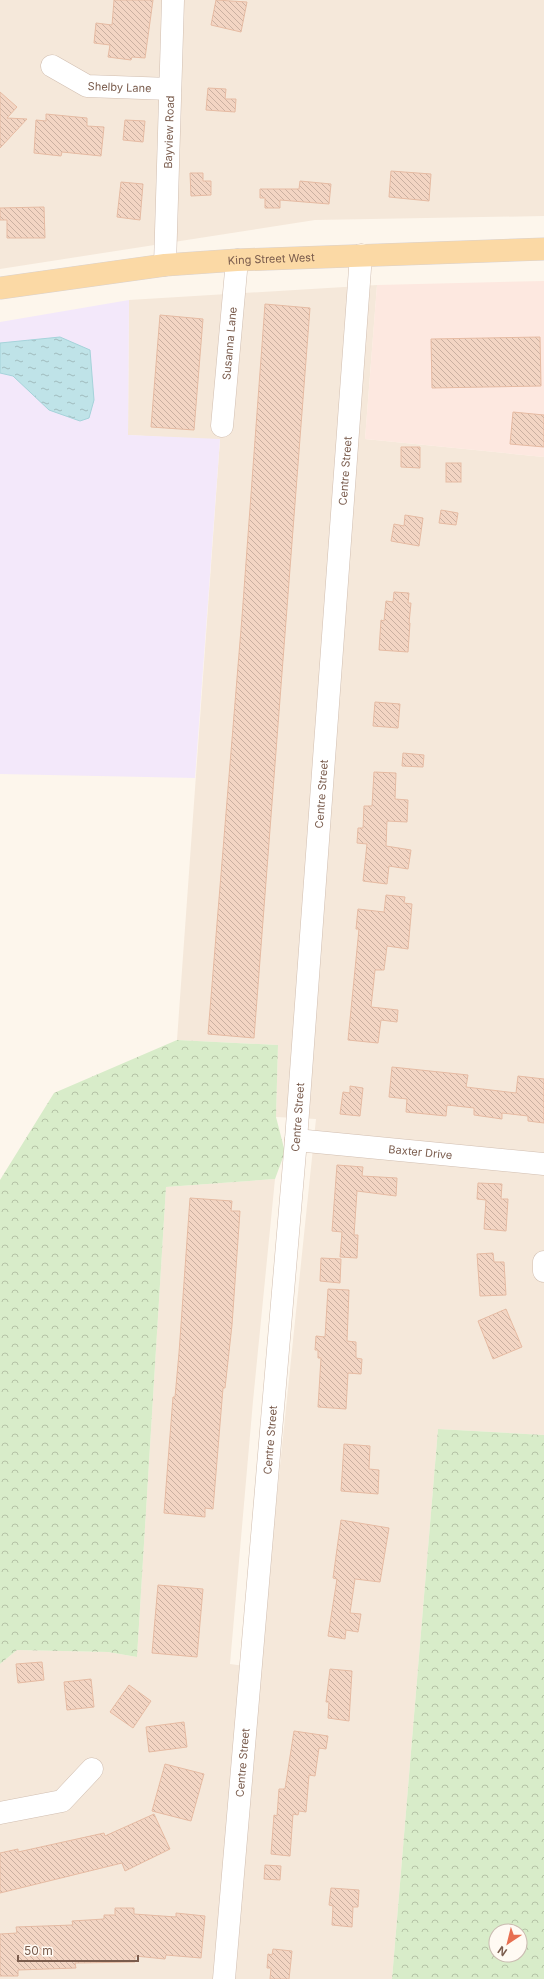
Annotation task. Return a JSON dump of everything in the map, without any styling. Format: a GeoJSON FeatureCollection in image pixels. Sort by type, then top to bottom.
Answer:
{"type":"FeatureCollection","features":[{"type":"Feature","properties":{"kind":"main road","name":"King Street West"},"geometry":{"type":"LineString","coordinates":[[0,288],[165,265],[237,260],[544,249]]}},
{"type":"Feature","properties":{"kind":"street","name":"Bayview Road"},"geometry":{"type":"LineString","coordinates":[[165,265],[173,0]]}},
{"type":"Feature","properties":{"kind":"street","name":"Shelby Lane"},"geometry":{"type":"LineString","coordinates":[[52,66],[87,86],[170,89]]}},
{"type":"Feature","properties":{"kind":"street","name":"Centre Street"},"geometry":{"type":"LineString","coordinates":[[224,1979],[296,1140],[361,255]]}},
{"type":"Feature","properties":{"kind":"street","name":"Susanna Lane"},"geometry":{"type":"LineString","coordinates":[[222,426],[237,260]]}},
{"type":"Feature","properties":{"kind":"street","name":"Baxter Drive"},"geometry":{"type":"LineString","coordinates":[[296,1140],[544,1164]]}},
{"type":"Feature","properties":{"kind":"street"},"geometry":{"type":"LineString","coordinates":[[544,1262],[544,1271]]}},
{"type":"Feature","properties":{"kind":"street"},"geometry":{"type":"LineString","coordinates":[[0,1813],[62,1801],[92,1769]]}},
{"type":"Feature","properties":{"kind":"shaded area"},"geometry":{"type":"Polygon","coordinates":[[[0,0],[544,0],[544,216],[315,220],[0,269],[0,0]]]}},
{"type":"Feature","properties":{"kind":"shaded area"},"geometry":{"type":"Polygon","coordinates":[[[544,281],[544,457],[365,439],[377,285],[544,281]]]}},
{"type":"Feature","properties":{"kind":"shaded area"},"geometry":{"type":"Polygon","coordinates":[[[377,285],[365,439],[544,457],[544,1435],[438,1429],[392,1979],[0,1979],[0,1664],[17,1650],[108,1652],[137,1657],[166,1187],[275,1179],[253,1401],[230,1664],[259,1668],[316,1119],[276,1117],[278,1045],[177,1040],[220,440],[128,435],[129,300],[377,285]]]}},
{"type":"Feature","properties":{"kind":"shaded area"},"geometry":{"type":"Polygon","coordinates":[[[129,300],[128,435],[220,439],[195,778],[0,774],[0,322],[129,300]]]}},
{"type":"Feature","properties":{"kind":"green space"},"geometry":{"type":"Polygon","coordinates":[[[177,1040],[278,1045],[276,1117],[285,1152],[275,1179],[166,1187],[137,1657],[108,1652],[17,1650],[0,1664],[0,1180],[54,1093],[177,1040]]]}},
{"type":"Feature","properties":{"kind":"green space"},"geometry":{"type":"Polygon","coordinates":[[[438,1429],[544,1435],[544,1979],[392,1979],[438,1429]]]}},
{"type":"Feature","properties":{"kind":"water"},"geometry":{"type":"Polygon","coordinates":[[[60,337],[90,350],[94,400],[89,418],[80,421],[49,410],[13,376],[0,373],[0,343],[60,337]]]}},
{"type":"Feature","properties":{"kind":"building"},"geometry":{"type":"Polygon","coordinates":[[[114,0],[153,0],[145,58],[132,57],[131,60],[108,57],[110,45],[94,43],[96,23],[112,25],[114,0]]]}},
{"type":"Feature","properties":{"kind":"building"},"geometry":{"type":"Polygon","coordinates":[[[216,0],[247,2],[241,32],[211,25],[216,0]]]}},
{"type":"Feature","properties":{"kind":"building"},"geometry":{"type":"Polygon","coordinates":[[[208,88],[226,89],[225,99],[236,99],[235,112],[206,110],[208,88]]]}},
{"type":"Feature","properties":{"kind":"building"},"geometry":{"type":"Polygon","coordinates":[[[0,92],[17,107],[7,118],[27,119],[0,148],[0,92]]]}},
{"type":"Feature","properties":{"kind":"building"},"geometry":{"type":"Polygon","coordinates":[[[46,114],[87,118],[87,126],[104,127],[101,156],[62,152],[61,156],[34,153],[36,120],[46,121],[46,114]]]}},
{"type":"Feature","properties":{"kind":"building"},"geometry":{"type":"Polygon","coordinates":[[[125,120],[145,121],[143,142],[123,140],[125,120]]]}},
{"type":"Feature","properties":{"kind":"building"},"geometry":{"type":"Polygon","coordinates":[[[391,171],[431,174],[429,201],[389,197],[391,171]]]}},
{"type":"Feature","properties":{"kind":"building"},"geometry":{"type":"Polygon","coordinates":[[[190,173],[203,173],[203,181],[211,181],[211,195],[191,196],[190,173]]]}},
{"type":"Feature","properties":{"kind":"building"},"geometry":{"type":"Polygon","coordinates":[[[300,181],[331,184],[329,204],[280,200],[280,208],[265,208],[265,198],[260,198],[260,189],[299,189],[300,181]]]}},
{"type":"Feature","properties":{"kind":"building"},"geometry":{"type":"Polygon","coordinates":[[[121,182],[143,184],[140,220],[117,217],[121,182]]]}},
{"type":"Feature","properties":{"kind":"building"},"geometry":{"type":"Polygon","coordinates":[[[44,207],[45,238],[7,238],[7,220],[0,220],[0,208],[44,207]]]}},
{"type":"Feature","properties":{"kind":"building"},"geometry":{"type":"Polygon","coordinates":[[[265,304],[310,308],[254,1038],[208,1034],[242,617],[265,304]]]}},
{"type":"Feature","properties":{"kind":"building"},"geometry":{"type":"Polygon","coordinates":[[[160,315],[203,319],[194,430],[151,427],[160,315]]]}},
{"type":"Feature","properties":{"kind":"building"},"geometry":{"type":"Polygon","coordinates":[[[540,337],[541,386],[432,388],[431,339],[540,337]]]}},
{"type":"Feature","properties":{"kind":"building"},"geometry":{"type":"Polygon","coordinates":[[[513,412],[544,415],[544,447],[510,444],[513,412]]]}},
{"type":"Feature","properties":{"kind":"building"},"geometry":{"type":"Polygon","coordinates":[[[401,447],[420,447],[420,468],[401,467],[401,447]]]}},
{"type":"Feature","properties":{"kind":"building"},"geometry":{"type":"Polygon","coordinates":[[[446,463],[461,463],[461,482],[446,482],[446,463]]]}},
{"type":"Feature","properties":{"kind":"building"},"geometry":{"type":"Polygon","coordinates":[[[441,510],[458,513],[456,525],[439,523],[441,510]]]}},
{"type":"Feature","properties":{"kind":"building"},"geometry":{"type":"Polygon","coordinates":[[[405,515],[423,518],[419,546],[391,541],[394,524],[404,526],[405,515]]]}},
{"type":"Feature","properties":{"kind":"building"},"geometry":{"type":"Polygon","coordinates":[[[394,592],[409,593],[408,603],[411,603],[408,652],[379,650],[381,620],[384,621],[386,601],[393,602],[394,592]]]}},
{"type":"Feature","properties":{"kind":"building"},"geometry":{"type":"Polygon","coordinates":[[[375,702],[400,704],[398,728],[373,726],[375,702]]]}},
{"type":"Feature","properties":{"kind":"building"},"geometry":{"type":"Polygon","coordinates":[[[403,753],[424,755],[423,767],[402,766],[403,753]]]}},
{"type":"Feature","properties":{"kind":"building"},"geometry":{"type":"Polygon","coordinates":[[[374,772],[396,773],[395,799],[408,800],[407,822],[387,821],[386,846],[411,850],[408,869],[389,866],[387,884],[363,881],[367,844],[357,843],[358,828],[363,828],[364,806],[372,806],[374,772]]]}},
{"type":"Feature","properties":{"kind":"building"},"geometry":{"type":"Polygon","coordinates":[[[386,895],[405,897],[404,903],[412,904],[408,949],[387,946],[384,970],[375,970],[371,1007],[398,1010],[397,1022],[381,1020],[378,1043],[348,1040],[359,929],[356,929],[358,909],[384,912],[386,895]]]}},
{"type":"Feature","properties":{"kind":"building"},"geometry":{"type":"Polygon","coordinates":[[[392,1067],[468,1075],[466,1087],[516,1093],[518,1076],[544,1079],[544,1123],[528,1121],[528,1116],[502,1113],[502,1119],[474,1115],[474,1108],[447,1105],[446,1116],[406,1112],[407,1099],[389,1097],[392,1067]]]}},
{"type":"Feature","properties":{"kind":"building"},"geometry":{"type":"Polygon","coordinates":[[[350,1086],[363,1088],[360,1116],[340,1114],[343,1092],[350,1093],[350,1086]]]}},
{"type":"Feature","properties":{"kind":"building"},"geometry":{"type":"Polygon","coordinates":[[[337,1165],[363,1167],[362,1176],[397,1178],[396,1196],[357,1191],[354,1235],[358,1235],[357,1258],[340,1257],[342,1232],[332,1231],[337,1165]]]}},
{"type":"Feature","properties":{"kind":"building"},"geometry":{"type":"Polygon","coordinates":[[[478,1183],[502,1184],[501,1199],[508,1199],[506,1231],[484,1229],[486,1200],[477,1199],[478,1183]]]}},
{"type":"Feature","properties":{"kind":"building"},"geometry":{"type":"Polygon","coordinates":[[[190,1198],[232,1201],[231,1211],[240,1211],[232,1325],[225,1388],[223,1388],[213,1509],[205,1508],[205,1517],[164,1513],[173,1397],[175,1397],[179,1353],[190,1198]]]}},
{"type":"Feature","properties":{"kind":"building"},"geometry":{"type":"Polygon","coordinates":[[[493,1253],[494,1262],[504,1262],[506,1295],[480,1296],[477,1254],[493,1253]]]}},
{"type":"Feature","properties":{"kind":"building"},"geometry":{"type":"Polygon","coordinates":[[[321,1258],[341,1259],[340,1283],[320,1281],[321,1258]]]}},
{"type":"Feature","properties":{"kind":"building"},"geometry":{"type":"Polygon","coordinates":[[[328,1289],[349,1290],[347,1341],[356,1342],[356,1358],[362,1359],[361,1374],[348,1373],[346,1409],[318,1407],[321,1358],[318,1358],[318,1350],[315,1350],[316,1336],[325,1337],[328,1289]]]}},
{"type":"Feature","properties":{"kind":"building"},"geometry":{"type":"Polygon","coordinates":[[[506,1309],[522,1347],[493,1359],[478,1321],[506,1309]]]}},
{"type":"Feature","properties":{"kind":"building"},"geometry":{"type":"Polygon","coordinates":[[[344,1444],[370,1446],[369,1469],[379,1470],[378,1494],[341,1491],[344,1444]]]}},
{"type":"Feature","properties":{"kind":"building"},"geometry":{"type":"Polygon","coordinates":[[[341,1520],[389,1528],[380,1582],[355,1579],[350,1613],[361,1614],[358,1632],[346,1630],[345,1639],[328,1636],[337,1579],[333,1578],[341,1520]]]}},
{"type":"Feature","properties":{"kind":"building"},"geometry":{"type":"Polygon","coordinates":[[[158,1585],[203,1589],[197,1657],[152,1653],[158,1585]]]}},
{"type":"Feature","properties":{"kind":"building"},"geometry":{"type":"Polygon","coordinates":[[[42,1662],[44,1680],[18,1683],[16,1664],[42,1662]]]}},
{"type":"Feature","properties":{"kind":"building"},"geometry":{"type":"Polygon","coordinates":[[[330,1669],[352,1671],[349,1721],[328,1718],[329,1702],[326,1702],[330,1669]]]}},
{"type":"Feature","properties":{"kind":"building"},"geometry":{"type":"Polygon","coordinates":[[[91,1679],[94,1707],[67,1710],[64,1682],[91,1679]]]}},
{"type":"Feature","properties":{"kind":"building"},"geometry":{"type":"Polygon","coordinates":[[[129,1685],[151,1701],[133,1728],[110,1712],[129,1685]]]}},
{"type":"Feature","properties":{"kind":"building"},"geometry":{"type":"Polygon","coordinates":[[[184,1722],[187,1747],[149,1752],[146,1727],[184,1722]]]}},
{"type":"Feature","properties":{"kind":"building"},"geometry":{"type":"Polygon","coordinates":[[[294,1731],[328,1736],[326,1749],[319,1748],[315,1776],[309,1775],[306,1812],[299,1811],[298,1815],[293,1814],[290,1856],[271,1854],[274,1815],[277,1816],[279,1789],[285,1789],[294,1731]]]}},
{"type":"Feature","properties":{"kind":"building"},"geometry":{"type":"Polygon","coordinates":[[[165,1764],[204,1774],[191,1821],[152,1811],[165,1764]]]}},
{"type":"Feature","properties":{"kind":"building"},"geometry":{"type":"Polygon","coordinates":[[[154,1814],[170,1849],[125,1871],[122,1863],[0,1893],[0,1853],[18,1849],[18,1852],[104,1833],[105,1836],[154,1814]]]}},
{"type":"Feature","properties":{"kind":"building"},"geometry":{"type":"Polygon","coordinates":[[[265,1865],[281,1866],[280,1880],[264,1879],[265,1865]]]}},
{"type":"Feature","properties":{"kind":"building"},"geometry":{"type":"Polygon","coordinates":[[[331,1888],[359,1890],[358,1907],[353,1907],[352,1927],[332,1925],[333,1906],[329,1905],[331,1888]]]}},
{"type":"Feature","properties":{"kind":"building"},"geometry":{"type":"Polygon","coordinates":[[[115,1908],[134,1908],[134,1914],[176,1917],[176,1913],[205,1916],[201,1958],[166,1955],[165,1959],[135,1956],[135,1962],[75,1963],[76,1968],[18,1970],[18,1976],[0,1976],[0,1934],[17,1933],[16,1927],[73,1925],[72,1921],[104,1919],[104,1915],[115,1915],[115,1908]]]}},
{"type":"Feature","properties":{"kind":"building"},"geometry":{"type":"Polygon","coordinates":[[[273,1949],[292,1951],[289,1979],[270,1979],[271,1968],[267,1968],[268,1954],[272,1955],[273,1949]]]}}]}
